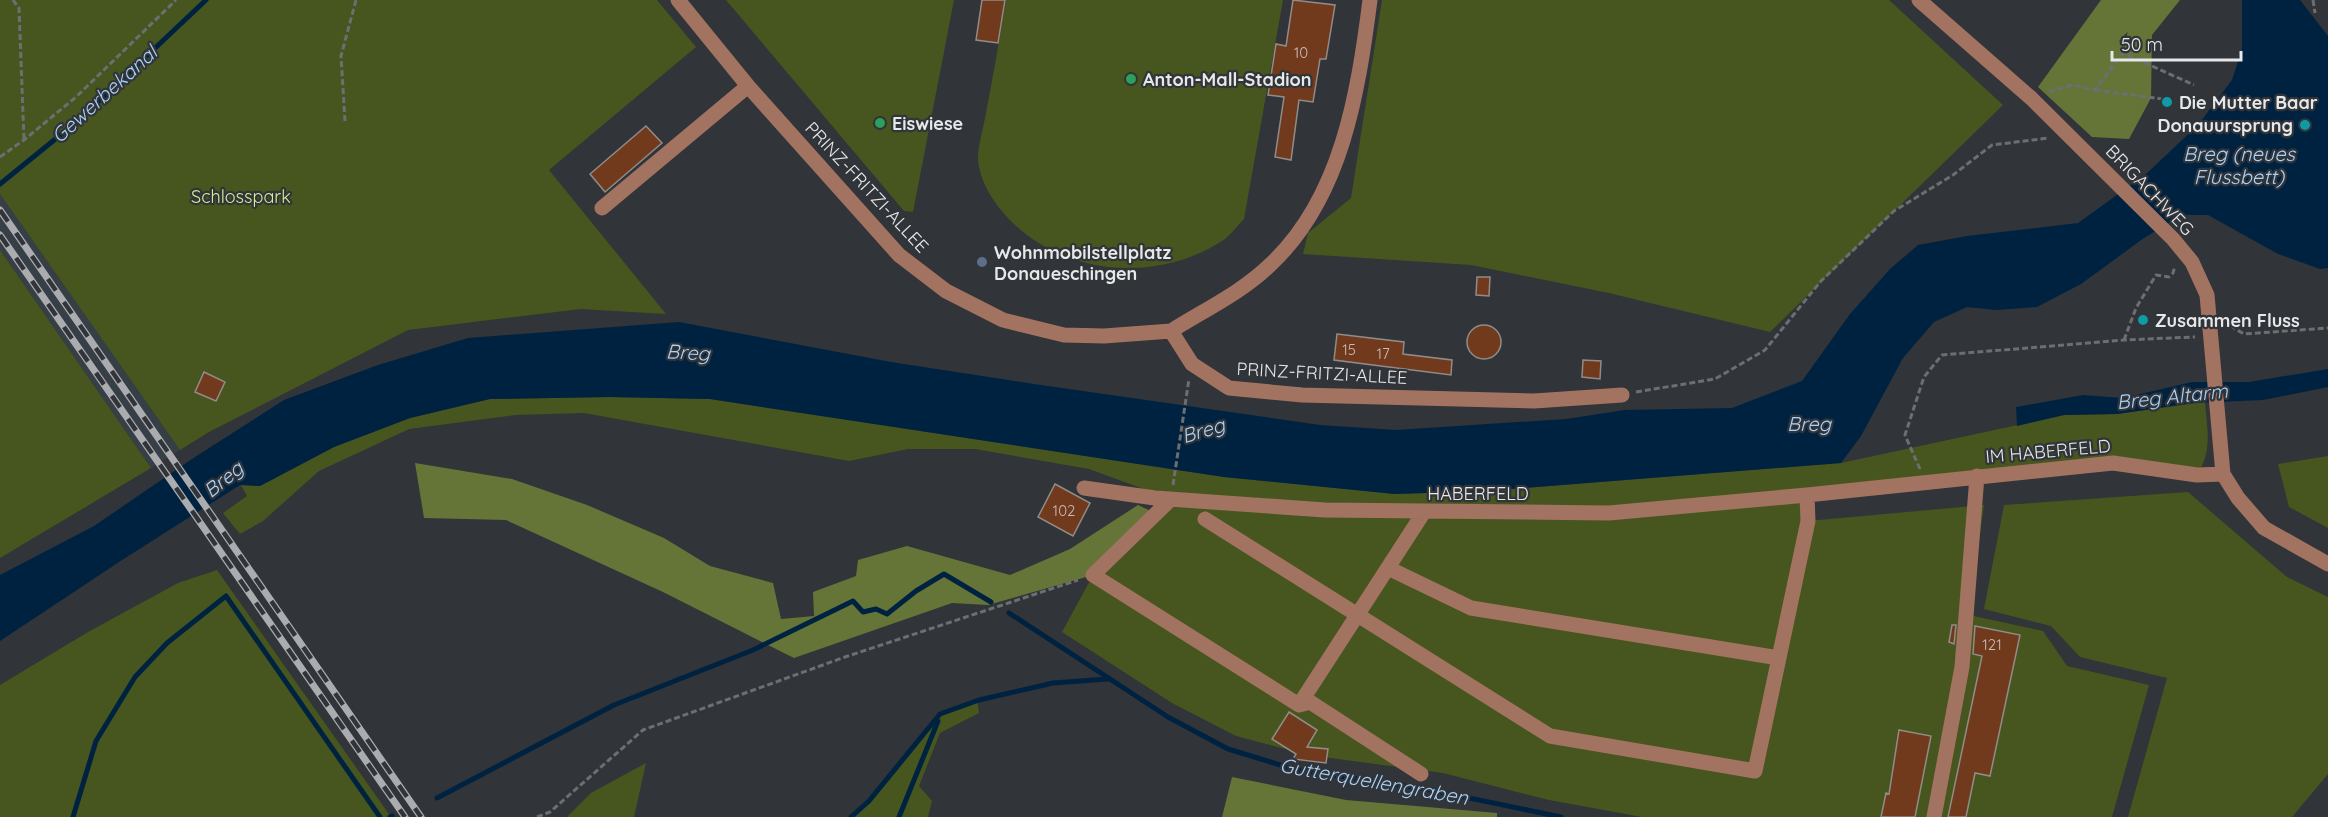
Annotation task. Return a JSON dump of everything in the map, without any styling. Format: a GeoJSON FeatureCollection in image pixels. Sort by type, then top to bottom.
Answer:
{"type":"FeatureCollection","features":[{"type":"Feature","properties":{"kind":"street","name":"PRINZ-FRITZI-ALLEE"},"geometry":{"type":"LineString","coordinates":[[678,0],[748,86],[899,255],[946,291],[1003,320],[1064,335],[1104,336],[1171,331],[1192,364],[1229,388],[1302,395],[1534,400],[1622,395]]}},
{"type":"Feature","properties":{"kind":"street"},"geometry":{"type":"LineString","coordinates":[[1171,331],[1234,294],[1270,266],[1295,238],[1316,206],[1333,169],[1347,125],[1363,54],[1370,0]]}},
{"type":"Feature","properties":{"kind":"street","name":"BRIGACHWEG"},"geometry":{"type":"LineString","coordinates":[[1919,0],[2031,98],[2176,243],[2192,262],[2207,295],[2223,474]]}},
{"type":"Feature","properties":{"kind":"street"},"geometry":{"type":"LineString","coordinates":[[602,208],[748,86]]}},
{"type":"Feature","properties":{"kind":"street","name":"IM HABERFELD"},"geometry":{"type":"LineString","coordinates":[[1807,495],[2113,463],[2197,475],[2223,474]]}},
{"type":"Feature","properties":{"kind":"street"},"geometry":{"type":"LineString","coordinates":[[2223,474],[2238,498],[2264,528],[2328,564]]}},
{"type":"Feature","properties":{"kind":"street"},"geometry":{"type":"LineString","coordinates":[[1934,817],[1962,667],[1977,476]]}},
{"type":"Feature","properties":{"kind":"street","name":"HABERFELD"},"geometry":{"type":"LineString","coordinates":[[1084,488],[1325,510],[1424,512],[1609,513],[1807,495]]}},
{"type":"Feature","properties":{"kind":"street"},"geometry":{"type":"LineString","coordinates":[[1172,495],[1093,575],[1299,705],[1310,702],[1421,774]]}},
{"type":"Feature","properties":{"kind":"street"},"geometry":{"type":"LineString","coordinates":[[1205,519],[1550,736],[1755,771],[1808,521],[1807,495]]}},
{"type":"Feature","properties":{"kind":"street"},"geometry":{"type":"LineString","coordinates":[[1299,705],[1424,512]]}},
{"type":"Feature","properties":{"kind":"street"},"geometry":{"type":"LineString","coordinates":[[1388,568],[1471,608],[1779,658]]}},
{"type":"Feature","properties":{"kind":"path"},"geometry":{"type":"LineString","coordinates":[[14,0],[19,8],[24,140]]}},
{"type":"Feature","properties":{"kind":"path"},"geometry":{"type":"LineString","coordinates":[[0,157],[76,97],[176,0]]}},
{"type":"Feature","properties":{"kind":"path"},"geometry":{"type":"LineString","coordinates":[[345,121],[341,56],[356,0]]}},
{"type":"Feature","properties":{"kind":"path"},"geometry":{"type":"LineString","coordinates":[[2313,0],[2315,13]]}},
{"type":"Feature","properties":{"kind":"path"},"geometry":{"type":"LineString","coordinates":[[2095,90],[2123,53],[2194,85]]}},
{"type":"Feature","properties":{"kind":"path"},"geometry":{"type":"LineString","coordinates":[[2031,98],[2072,85],[2170,100]]}},
{"type":"Feature","properties":{"kind":"path"},"geometry":{"type":"LineString","coordinates":[[1622,395],[1715,379],[1765,350],[1821,281],[1894,212],[1953,175],[1992,145],[2068,135]]}},
{"type":"Feature","properties":{"kind":"path"},"geometry":{"type":"LineString","coordinates":[[2124,340],[2136,308],[2156,275],[2169,278],[2173,273],[2176,243]]}},
{"type":"Feature","properties":{"kind":"path"},"geometry":{"type":"LineString","coordinates":[[2207,295],[2224,309],[2229,325],[2244,333],[2328,328]]}},
{"type":"Feature","properties":{"kind":"path"},"geometry":{"type":"LineString","coordinates":[[1926,483],[1905,435],[1924,376],[1942,354],[2124,340],[2211,336]]}},
{"type":"Feature","properties":{"kind":"path"},"geometry":{"type":"LineString","coordinates":[[1172,495],[1187,387]]}},
{"type":"Feature","properties":{"kind":"path"},"geometry":{"type":"LineString","coordinates":[[537,817],[550,812],[643,730],[845,657],[1093,575]]}},
{"type":"Feature","properties":{"kind":"shaded area"},"geometry":{"type":"Polygon","coordinates":[[[0,194],[180,450],[151,468],[0,250],[0,194]]]}},
{"type":"Feature","properties":{"kind":"green space","name":"Schlosspark"},"geometry":{"type":"Polygon","coordinates":[[[0,0],[657,0],[696,47],[549,170],[666,314],[581,309],[408,330],[209,432],[180,450],[0,194],[0,0]]]}},
{"type":"Feature","properties":{"kind":"green space","name":"Eiswiese"},"geometry":{"type":"Polygon","coordinates":[[[726,0],[954,0],[913,212],[904,211],[726,0]]]}},
{"type":"Feature","properties":{"kind":"green space","name":"Anton-Mall-Stadion"},"geometry":{"type":"Polygon","coordinates":[[[1006,0],[1283,0],[1244,219],[1228,236],[1196,254],[1169,263],[1141,268],[1112,267],[1084,263],[1058,253],[1033,239],[1005,215],[981,176],[978,158],[1006,0]]]}},
{"type":"Feature","properties":{"kind":"green space"},"geometry":{"type":"Polygon","coordinates":[[[1382,0],[1889,0],[2003,105],[1770,332],[1609,293],[1471,265],[1303,254],[1308,233],[1351,198],[1382,0]]]}},
{"type":"Feature","properties":{"kind":"green space"},"geometry":{"type":"Polygon","coordinates":[[[2101,0],[2180,0],[2152,35],[2151,98],[2129,139],[2092,137],[2038,87],[2101,0]]]}},
{"type":"Feature","properties":{"kind":"green space"},"geometry":{"type":"Polygon","coordinates":[[[0,250],[151,468],[0,558],[0,250]]]}},
{"type":"Feature","properties":{"kind":"green space"},"geometry":{"type":"Polygon","coordinates":[[[610,397],[710,399],[1224,477],[1395,494],[1486,491],[1841,463],[2064,415],[2117,414],[2205,402],[2208,440],[2205,457],[2197,475],[2113,463],[1807,495],[1808,521],[1984,505],[1969,615],[2043,631],[2067,666],[2149,685],[2112,817],[1642,817],[1549,800],[1443,773],[1308,755],[1236,736],[1172,703],[1062,632],[1093,575],[1171,499],[1089,469],[975,449],[908,449],[849,461],[584,413],[515,415],[409,429],[319,471],[263,521],[240,534],[223,513],[247,496],[241,485],[260,486],[334,447],[410,418],[490,399],[610,397]]]}},
{"type":"Feature","properties":{"kind":"green space"},"geometry":{"type":"Polygon","coordinates":[[[2328,456],[2328,528],[2289,507],[2278,464],[2328,456]]]}},
{"type":"Feature","properties":{"kind":"green space"},"geometry":{"type":"Polygon","coordinates":[[[415,463],[512,479],[587,505],[664,538],[710,566],[773,583],[781,619],[814,616],[813,592],[856,576],[858,560],[907,546],[1010,575],[1070,549],[1138,505],[1155,513],[1093,575],[988,605],[952,603],[794,658],[663,592],[506,520],[424,518],[415,463]]]}},
{"type":"Feature","properties":{"kind":"green space"},"geometry":{"type":"Polygon","coordinates":[[[2188,492],[2287,577],[2328,597],[2328,774],[2292,817],[2128,817],[2167,678],[2080,657],[2051,626],[1984,609],[2004,505],[2188,492]]]}},
{"type":"Feature","properties":{"kind":"green space"},"geometry":{"type":"Polygon","coordinates":[[[217,570],[391,817],[0,817],[0,685],[88,632],[178,583],[217,570]]]}},
{"type":"Feature","properties":{"kind":"green space"},"geometry":{"type":"Polygon","coordinates":[[[977,699],[979,713],[940,733],[919,786],[932,801],[928,817],[849,817],[868,800],[939,713],[977,699]]]}},
{"type":"Feature","properties":{"kind":"green space"},"geometry":{"type":"Polygon","coordinates":[[[646,763],[634,817],[567,817],[591,793],[646,763]]]}},
{"type":"Feature","properties":{"kind":"green space"},"geometry":{"type":"Polygon","coordinates":[[[1232,777],[1346,800],[1497,813],[1497,817],[1222,817],[1232,777]]]}},
{"type":"Feature","properties":{"kind":"water","name":"Breg"},"geometry":{"type":"Polygon","coordinates":[[[2242,0],[2300,0],[2328,36],[2328,268],[2320,269],[2278,254],[2208,215],[2182,215],[2144,238],[2081,284],[2037,307],[1996,310],[1967,307],[1934,322],[1903,358],[1861,436],[1841,463],[1486,491],[1395,494],[1224,477],[710,399],[610,397],[490,399],[410,418],[334,447],[260,486],[240,485],[0,641],[0,575],[94,526],[284,400],[378,365],[468,338],[679,322],[891,362],[1041,385],[1320,425],[1396,430],[1566,419],[1625,410],[1732,408],[1802,381],[1850,314],[1890,269],[1918,245],[1967,236],[2078,223],[2146,174],[2198,125],[2232,80],[2242,49],[2242,0]]]}},
{"type":"Feature","properties":{"kind":"water","name":"Breg Altarm"},"geometry":{"type":"Polygon","coordinates":[[[2328,369],[2328,387],[2263,400],[2192,403],[2117,414],[2064,415],[2017,426],[2016,407],[2083,395],[2123,398],[2192,382],[2249,382],[2328,369]]]}},
{"type":"Feature","properties":{"kind":"building"},"geometry":{"type":"Polygon","coordinates":[[[982,0],[1005,0],[998,43],[976,40],[982,0]]]}},
{"type":"Feature","properties":{"kind":"building"},"geometry":{"type":"Polygon","coordinates":[[[1293,0],[1335,5],[1326,59],[1320,59],[1313,102],[1299,100],[1291,160],[1275,157],[1284,97],[1268,95],[1276,44],[1286,46],[1293,0]]]}},
{"type":"Feature","properties":{"kind":"building"},"geometry":{"type":"Polygon","coordinates":[[[646,126],[662,143],[605,192],[590,174],[646,126]]]}},
{"type":"Feature","properties":{"kind":"building"},"geometry":{"type":"Polygon","coordinates":[[[1477,277],[1490,277],[1489,296],[1476,295],[1477,277]]]}},
{"type":"Feature","properties":{"kind":"building"},"geometry":{"type":"Polygon","coordinates":[[[1484,325],[1496,330],[1501,342],[1496,354],[1484,359],[1472,354],[1467,342],[1472,330],[1484,325]]]}},
{"type":"Feature","properties":{"kind":"building"},"geometry":{"type":"Polygon","coordinates":[[[1337,334],[1404,342],[1403,354],[1452,360],[1451,375],[1334,360],[1337,334]]]}},
{"type":"Feature","properties":{"kind":"building"},"geometry":{"type":"Polygon","coordinates":[[[1583,360],[1601,361],[1600,379],[1582,377],[1583,360]]]}},
{"type":"Feature","properties":{"kind":"building"},"geometry":{"type":"Polygon","coordinates":[[[204,372],[225,382],[216,401],[195,392],[204,372]]]}},
{"type":"Feature","properties":{"kind":"building"},"geometry":{"type":"Polygon","coordinates":[[[1055,484],[1090,503],[1073,536],[1038,517],[1055,484]]]}},
{"type":"Feature","properties":{"kind":"building"},"geometry":{"type":"Polygon","coordinates":[[[1952,625],[1956,625],[1954,644],[1949,642],[1952,625]]]}},
{"type":"Feature","properties":{"kind":"building"},"geometry":{"type":"Polygon","coordinates":[[[1975,626],[2020,635],[1990,776],[1975,773],[1966,817],[1948,817],[1982,656],[1973,654],[1975,626]]]}},
{"type":"Feature","properties":{"kind":"building"},"geometry":{"type":"Polygon","coordinates":[[[1289,712],[1317,730],[1307,747],[1328,749],[1326,763],[1293,759],[1296,754],[1272,739],[1289,712]]]}},
{"type":"Feature","properties":{"kind":"building"},"geometry":{"type":"Polygon","coordinates":[[[1899,730],[1931,736],[1915,817],[1881,817],[1886,793],[1889,794],[1899,730]]]}},
{"type":"Feature","properties":{"kind":"waterway","name":"Gewerbekanal"},"geometry":{"type":"LineString","coordinates":[[0,184],[80,119],[206,0]]}},
{"type":"Feature","properties":{"kind":"waterway"},"geometry":{"type":"LineString","coordinates":[[437,798],[614,705],[753,650],[853,601],[863,612],[876,609],[887,614],[916,591],[944,574],[991,602]]}},
{"type":"Feature","properties":{"kind":"waterway"},"geometry":{"type":"LineString","coordinates":[[73,817],[96,741],[135,677],[167,643],[226,596],[380,817]]}},
{"type":"Feature","properties":{"kind":"waterway","name":"Gutterquellengraben"},"geometry":{"type":"LineString","coordinates":[[1009,613],[1168,717],[1228,749],[1297,770],[1426,789],[1561,817]]}},
{"type":"Feature","properties":{"kind":"waterway"},"geometry":{"type":"LineString","coordinates":[[851,817],[869,801],[940,714],[979,700],[1053,683],[1108,679]]}},
{"type":"Feature","properties":{"kind":"waterway"},"geometry":{"type":"LineString","coordinates":[[899,817],[938,721]]}},
{"type":"Feature","properties":{"kind":"railway"},"geometry":{"type":"LineString","coordinates":[[0,210],[421,817]]}},
{"type":"Feature","properties":{"kind":"railway"},"geometry":{"type":"LineString","coordinates":[[0,235],[405,817]]}},
{"type":"Feature","properties":{"kind":"place","name":"Anton-Mall-Stadion"},"geometry":{"type":"Point","coordinates":[1131,79]}},
{"type":"Feature","properties":{"kind":"place","name":"Die Mutter Baar"},"geometry":{"type":"Point","coordinates":[2167,102]}},
{"type":"Feature","properties":{"kind":"place","name":"Eiswiese"},"geometry":{"type":"Point","coordinates":[880,123]}},
{"type":"Feature","properties":{"kind":"place","name":"Donauursprung"},"geometry":{"type":"Point","coordinates":[2305,125]}},
{"type":"Feature","properties":{"kind":"place","name":"Wohnmobilstellplatz Donaueschingen"},"geometry":{"type":"Point","coordinates":[982,262]}},
{"type":"Feature","properties":{"kind":"place","name":"Zusammen Fluss"},"geometry":{"type":"Point","coordinates":[2143,320]}},
{"type":"Feature","properties":{"kind":"water label","name":"Breg (neues Flussbett)"},"geometry":{"type":"Point","coordinates":[2239,164]}}]}
